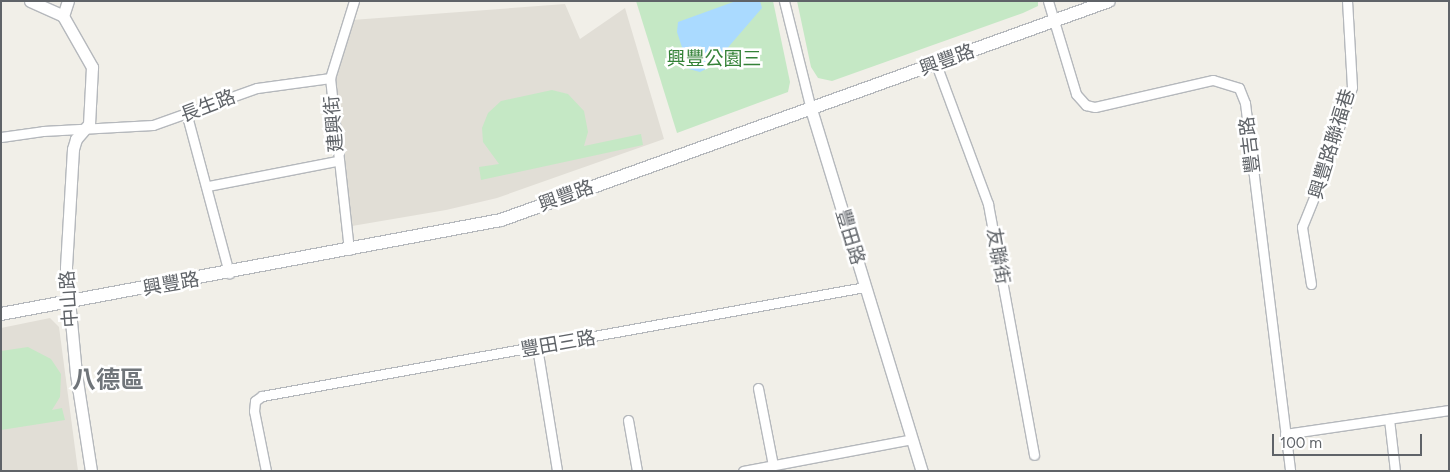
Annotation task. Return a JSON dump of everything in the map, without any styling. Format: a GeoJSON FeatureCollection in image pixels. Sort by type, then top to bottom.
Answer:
{"type":"FeatureCollection","features":[{"type":"Feature","properties":{"kind":"main road","name":"興豐路"},"geometry":{"type":"LineString","coordinates":[[1,314],[229,273],[501,220],[1109,1]]}},
{"type":"Feature","properties":{"kind":"street"},"geometry":{"type":"LineString","coordinates":[[30,1],[63,16],[68,1]]}},
{"type":"Feature","properties":{"kind":"street","name":"建興街"},"geometry":{"type":"LineString","coordinates":[[349,250],[337,161],[330,78],[354,1]]}},
{"type":"Feature","properties":{"kind":"street","name":"豐田路"},"geometry":{"type":"LineString","coordinates":[[784,1],[811,109],[922,471]]}},
{"type":"Feature","properties":{"kind":"street","name":"豐吉路"},"geometry":{"type":"LineString","coordinates":[[1048,1],[1076,94],[1086,105],[1095,107],[1213,80],[1238,88],[1245,102],[1290,471]]}},
{"type":"Feature","properties":{"kind":"street","name":"興豐路聯福巷"},"geometry":{"type":"LineString","coordinates":[[1311,284],[1302,227],[1325,170],[1352,87],[1347,1]]}},
{"type":"Feature","properties":{"kind":"street","name":"中山路"},"geometry":{"type":"LineString","coordinates":[[63,16],[92,67],[92,110],[85,130],[76,138],[73,149],[66,268],[68,302],[91,471]]}},
{"type":"Feature","properties":{"kind":"street","name":"友聯街"},"geometry":{"type":"LineString","coordinates":[[936,64],[988,204],[1034,455]]}},
{"type":"Feature","properties":{"kind":"street","name":"長生路"},"geometry":{"type":"LineString","coordinates":[[1,137],[153,126],[187,116],[257,88],[330,78]]}},
{"type":"Feature","properties":{"kind":"street"},"geometry":{"type":"LineString","coordinates":[[187,116],[208,186],[229,273]]}},
{"type":"Feature","properties":{"kind":"street"},"geometry":{"type":"LineString","coordinates":[[208,186],[337,161]]}},
{"type":"Feature","properties":{"kind":"street","name":"豐田三路"},"geometry":{"type":"LineString","coordinates":[[266,471],[255,404],[262,396],[865,287]]}},
{"type":"Feature","properties":{"kind":"street"},"geometry":{"type":"LineString","coordinates":[[537,347],[557,471]]}},
{"type":"Feature","properties":{"kind":"street"},"geometry":{"type":"LineString","coordinates":[[758,388],[773,466]]}},
{"type":"Feature","properties":{"kind":"street"},"geometry":{"type":"LineString","coordinates":[[1285,434],[1449,410]]}},
{"type":"Feature","properties":{"kind":"street"},"geometry":{"type":"LineString","coordinates":[[1389,419],[1395,471]]}},
{"type":"Feature","properties":{"kind":"street"},"geometry":{"type":"LineString","coordinates":[[628,420],[637,471]]}},
{"type":"Feature","properties":{"kind":"street"},"geometry":{"type":"LineString","coordinates":[[743,471],[912,439]]}},
{"type":"Feature","properties":{"kind":"shaded area"},"geometry":{"type":"Polygon","coordinates":[[[565,4],[580,39],[625,8],[664,139],[497,198],[446,210],[352,226],[334,76],[352,20],[565,4]]]}},
{"type":"Feature","properties":{"kind":"shaded area"},"geometry":{"type":"Polygon","coordinates":[[[50,318],[59,327],[78,471],[1,471],[1,328],[50,318]]]}},
{"type":"Feature","properties":{"kind":"green space","name":"興豐公園三"},"geometry":{"type":"Polygon","coordinates":[[[636,1],[773,1],[790,82],[788,92],[677,133],[636,1]]]}},
{"type":"Feature","properties":{"kind":"green space"},"geometry":{"type":"Polygon","coordinates":[[[797,1],[1038,1],[1038,6],[832,81],[818,78],[811,67],[797,1]]]}},
{"type":"Feature","properties":{"kind":"green space"},"geometry":{"type":"Polygon","coordinates":[[[552,90],[568,94],[584,111],[588,132],[584,146],[641,134],[643,145],[481,180],[479,167],[499,164],[483,142],[482,128],[488,113],[501,101],[552,90]]]}},
{"type":"Feature","properties":{"kind":"green space"},"geometry":{"type":"Polygon","coordinates":[[[28,347],[51,359],[61,374],[60,397],[52,410],[62,408],[65,420],[1,430],[1,351],[28,347]]]}},
{"type":"Feature","properties":{"kind":"water"},"geometry":{"type":"Polygon","coordinates":[[[736,1],[760,1],[762,8],[712,66],[700,72],[689,69],[677,32],[678,22],[736,1]]]}},
{"type":"Feature","properties":{"kind":"district","name":"八德區"},"geometry":{"type":"Point","coordinates":[108,380]}}]}
